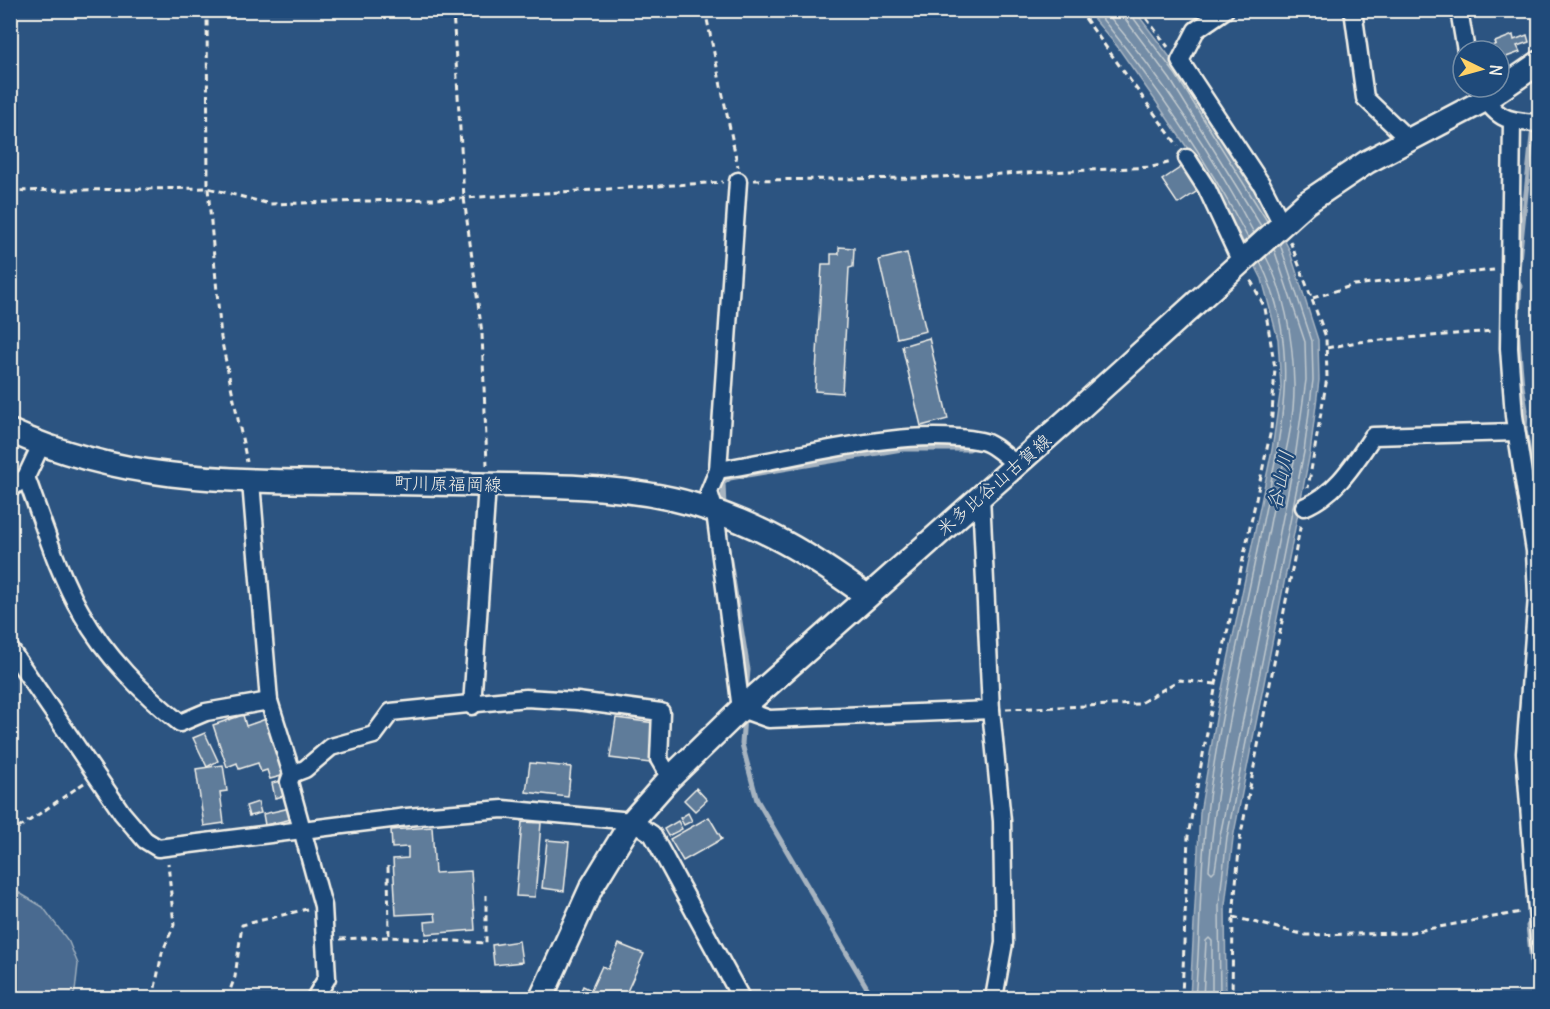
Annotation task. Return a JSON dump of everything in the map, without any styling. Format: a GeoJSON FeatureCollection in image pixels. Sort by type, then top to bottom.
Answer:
{"type":"FeatureCollection","features":[{"type":"Feature","properties":{"kind":"main road","name":"米多比谷山古賀線"},"geometry":{"type":"LineString","coordinates":[[1511,77],[1539,62]]}},
{"type":"Feature","properties":{"kind":"main road","name":"米多比谷山古賀線"},"geometry":{"type":"LineString","coordinates":[[542,999],[591,888],[632,821],[670,778],[741,709],[1077,412],[1306,203],[1367,162],[1473,99]]}},
{"type":"Feature","properties":{"kind":"main road","name":"町川原福岡線"},"geometry":{"type":"LineString","coordinates":[[10,431],[41,445],[133,470],[251,482],[569,486],[642,494],[715,512],[781,538],[814,557],[867,596]]}},
{"type":"Feature","properties":{"kind":"street"},"geometry":{"type":"LineString","coordinates":[[1225,10],[1196,30],[1180,61],[1262,185],[1281,226]]}},
{"type":"Feature","properties":{"kind":"street"},"geometry":{"type":"LineString","coordinates":[[1353,10],[1365,98],[1408,139]]}},
{"type":"Feature","properties":{"kind":"street"},"geometry":{"type":"LineString","coordinates":[[1459,10],[1464,39]]}},
{"type":"Feature","properties":{"kind":"street"},"geometry":{"type":"LineString","coordinates":[[1485,99],[1501,117],[1512,122],[1539,123]]}},
{"type":"Feature","properties":{"kind":"street"},"geometry":{"type":"LineString","coordinates":[[1512,122],[1510,329],[1516,432],[1536,526],[1536,640],[1525,753],[1539,949]]}},
{"type":"Feature","properties":{"kind":"street"},"geometry":{"type":"LineString","coordinates":[[1187,158],[1207,189],[1241,262]]}},
{"type":"Feature","properties":{"kind":"street"},"geometry":{"type":"LineString","coordinates":[[738,181],[718,470],[709,492],[715,512],[741,709],[769,718],[991,710]]}},
{"type":"Feature","properties":{"kind":"street"},"geometry":{"type":"LineString","coordinates":[[1304,507],[1322,500],[1340,482],[1373,436],[1516,432]]}},
{"type":"Feature","properties":{"kind":"street"},"geometry":{"type":"LineString","coordinates":[[718,470],[864,443],[929,438],[984,441],[1016,464]]}},
{"type":"Feature","properties":{"kind":"street"},"geometry":{"type":"LineString","coordinates":[[10,489],[26,477],[41,445]]}},
{"type":"Feature","properties":{"kind":"street"},"geometry":{"type":"LineString","coordinates":[[26,477],[81,613],[104,648],[165,711],[180,723],[206,712],[269,701]]}},
{"type":"Feature","properties":{"kind":"street"},"geometry":{"type":"LineString","coordinates":[[251,482],[269,701],[292,774],[289,782],[323,906],[327,939],[327,978],[315,999]]}},
{"type":"Feature","properties":{"kind":"street"},"geometry":{"type":"LineString","coordinates":[[472,706],[487,485]]}},
{"type":"Feature","properties":{"kind":"street"},"geometry":{"type":"LineString","coordinates":[[981,496],[991,710],[1002,821],[1004,932],[994,999]]}},
{"type":"Feature","properties":{"kind":"street"},"geometry":{"type":"LineString","coordinates":[[10,649],[122,813],[145,840],[158,848],[407,817],[504,809],[632,821],[652,834],[741,999]]}},
{"type":"Feature","properties":{"kind":"street"},"geometry":{"type":"LineString","coordinates":[[292,774],[305,769],[331,747],[374,735],[391,712],[472,706],[526,698],[577,701],[660,712],[659,759],[670,778]]}},
{"type":"Feature","properties":{"kind":"path"},"geometry":{"type":"LineString","coordinates":[[207,10],[208,188],[221,338],[251,482]]}},
{"type":"Feature","properties":{"kind":"path"},"geometry":{"type":"LineString","coordinates":[[453,10],[464,198],[482,333],[487,485]]}},
{"type":"Feature","properties":{"kind":"path"},"geometry":{"type":"LineString","coordinates":[[705,10],[738,159],[738,181]]}},
{"type":"Feature","properties":{"kind":"path"},"geometry":{"type":"LineString","coordinates":[[10,191],[208,188],[270,204],[464,198],[738,181],[919,178],[1152,167],[1187,158],[1079,10]]}},
{"type":"Feature","properties":{"kind":"path"},"geometry":{"type":"LineString","coordinates":[[1140,10],[1180,61]]}},
{"type":"Feature","properties":{"kind":"path"},"geometry":{"type":"LineString","coordinates":[[1232,999],[1233,917],[1240,839],[1327,378],[1326,337],[1299,257],[1281,226]]}},
{"type":"Feature","properties":{"kind":"path"},"geometry":{"type":"LineString","coordinates":[[1182,999],[1188,836],[1216,684],[1271,430],[1275,368],[1265,308],[1241,262]]}},
{"type":"Feature","properties":{"kind":"path"},"geometry":{"type":"LineString","coordinates":[[1313,298],[1354,285],[1511,268]]}},
{"type":"Feature","properties":{"kind":"path"},"geometry":{"type":"LineString","coordinates":[[1326,348],[1357,342],[1510,329]]}},
{"type":"Feature","properties":{"kind":"path"},"geometry":{"type":"LineString","coordinates":[[991,710],[1139,704],[1179,680],[1216,684]]}},
{"type":"Feature","properties":{"kind":"path"},"geometry":{"type":"LineString","coordinates":[[10,834],[97,774]]}},
{"type":"Feature","properties":{"kind":"path"},"geometry":{"type":"LineString","coordinates":[[153,999],[162,953],[174,925],[167,848]]}},
{"type":"Feature","properties":{"kind":"path"},"geometry":{"type":"LineString","coordinates":[[388,866],[389,937]]}},
{"type":"Feature","properties":{"kind":"path"},"geometry":{"type":"LineString","coordinates":[[327,939],[389,937],[486,943],[486,895]]}},
{"type":"Feature","properties":{"kind":"path"},"geometry":{"type":"LineString","coordinates":[[227,999],[235,977],[242,925],[323,906]]}},
{"type":"Feature","properties":{"kind":"path"},"geometry":{"type":"LineString","coordinates":[[1233,917],[1306,935],[1406,933],[1535,909]]}},
{"type":"Feature","properties":{"kind":"shaded area"},"geometry":{"type":"Polygon","coordinates":[[[11,888],[43,907],[69,942],[78,964],[72,998],[11,998],[11,888]]]}},
{"type":"Feature","properties":{"kind":"water","name":"谷山川"},"geometry":{"type":"Polygon","coordinates":[[[1087,11],[1135,11],[1181,72],[1265,204],[1289,249],[1318,340],[1319,380],[1310,453],[1233,838],[1225,905],[1226,998],[1190,998],[1200,813],[1217,713],[1272,450],[1281,387],[1278,339],[1262,279],[1221,198],[1117,46],[1087,11]]]}},
{"type":"Feature","properties":{"kind":"building"},"geometry":{"type":"Polygon","coordinates":[[[1513,35],[1514,40],[1527,35],[1529,42],[1517,46],[1520,52],[1511,55],[1511,39],[1503,39],[1513,35]]]}},
{"type":"Feature","properties":{"kind":"building"},"geometry":{"type":"Polygon","coordinates":[[[1183,166],[1199,190],[1178,204],[1162,180],[1183,166]]]}},
{"type":"Feature","properties":{"kind":"building"},"geometry":{"type":"Polygon","coordinates":[[[839,247],[854,248],[853,267],[849,268],[842,393],[815,391],[822,264],[831,264],[831,254],[839,254],[839,247]]]}},
{"type":"Feature","properties":{"kind":"building"},"geometry":{"type":"Polygon","coordinates":[[[907,253],[926,331],[897,338],[879,260],[907,253]]]}},
{"type":"Feature","properties":{"kind":"building"},"geometry":{"type":"Polygon","coordinates":[[[929,338],[948,419],[921,426],[902,346],[929,338]]]}},
{"type":"Feature","properties":{"kind":"building"},"geometry":{"type":"Polygon","coordinates":[[[243,715],[246,726],[266,719],[285,775],[270,779],[267,770],[261,772],[258,763],[239,769],[237,763],[227,767],[213,725],[243,715]]]}},
{"type":"Feature","properties":{"kind":"building"},"geometry":{"type":"Polygon","coordinates":[[[616,718],[655,723],[650,763],[610,758],[616,718]]]}},
{"type":"Feature","properties":{"kind":"building"},"geometry":{"type":"Polygon","coordinates":[[[205,733],[218,761],[207,767],[193,738],[205,733]]]}},
{"type":"Feature","properties":{"kind":"building"},"geometry":{"type":"Polygon","coordinates":[[[530,763],[571,767],[568,797],[526,792],[530,763]]]}},
{"type":"Feature","properties":{"kind":"building"},"geometry":{"type":"Polygon","coordinates":[[[223,765],[227,791],[220,792],[224,823],[204,826],[196,769],[223,765]]]}},
{"type":"Feature","properties":{"kind":"building"},"geometry":{"type":"Polygon","coordinates":[[[284,780],[288,795],[275,798],[272,783],[284,780]]]}},
{"type":"Feature","properties":{"kind":"building"},"geometry":{"type":"Polygon","coordinates":[[[696,788],[707,800],[695,811],[684,800],[696,788]]]}},
{"type":"Feature","properties":{"kind":"building"},"geometry":{"type":"Polygon","coordinates":[[[258,802],[261,813],[249,816],[246,806],[258,802]]]}},
{"type":"Feature","properties":{"kind":"building"},"geometry":{"type":"Polygon","coordinates":[[[290,808],[292,819],[265,825],[263,814],[290,808]]]}},
{"type":"Feature","properties":{"kind":"building"},"geometry":{"type":"Polygon","coordinates":[[[688,813],[692,821],[684,825],[680,818],[688,813]]]}},
{"type":"Feature","properties":{"kind":"building"},"geometry":{"type":"Polygon","coordinates":[[[709,817],[722,839],[683,861],[670,839],[709,817]]]}},
{"type":"Feature","properties":{"kind":"building"},"geometry":{"type":"Polygon","coordinates":[[[678,821],[682,829],[668,836],[664,829],[678,821]]]}},
{"type":"Feature","properties":{"kind":"building"},"geometry":{"type":"Polygon","coordinates":[[[522,822],[541,823],[535,897],[516,896],[522,822]]]}},
{"type":"Feature","properties":{"kind":"building"},"geometry":{"type":"Polygon","coordinates":[[[432,827],[435,873],[471,871],[475,930],[426,934],[425,922],[436,921],[435,913],[396,915],[393,859],[408,858],[408,847],[392,848],[391,830],[432,827]]]}},
{"type":"Feature","properties":{"kind":"building"},"geometry":{"type":"Polygon","coordinates":[[[547,840],[569,842],[564,891],[542,888],[547,840]]]}},
{"type":"Feature","properties":{"kind":"building"},"geometry":{"type":"Polygon","coordinates":[[[519,941],[522,962],[494,965],[492,945],[519,941]]]}},
{"type":"Feature","properties":{"kind":"building"},"geometry":{"type":"Polygon","coordinates":[[[619,944],[644,954],[624,998],[578,997],[583,986],[591,990],[602,966],[608,969],[619,944]]]}},
{"type":"Feature","properties":{"kind":"waterway"},"geometry":{"type":"LineString","coordinates":[[1533,126],[1517,280],[1520,286],[1517,328],[1526,410],[1525,430],[1540,514]]}},
{"type":"Feature","properties":{"kind":"waterway"},"geometry":{"type":"LineString","coordinates":[[724,507],[723,483],[730,478],[902,449],[969,449],[976,446]]}},
{"type":"Feature","properties":{"kind":"waterway"},"geometry":{"type":"LineString","coordinates":[[728,549],[748,670],[746,694]]}},
{"type":"Feature","properties":{"kind":"waterway"},"geometry":{"type":"LineString","coordinates":[[744,716],[742,744],[757,800],[873,998]]}},
{"type":"Feature","properties":{"kind":"waterway"},"geometry":{"type":"LineString","coordinates":[[1538,814],[1536,777],[1540,724]]}},
{"type":"Feature","properties":{"kind":"waterway"},"geometry":{"type":"LineString","coordinates":[[1533,918],[1528,926],[1536,998]]}}]}
